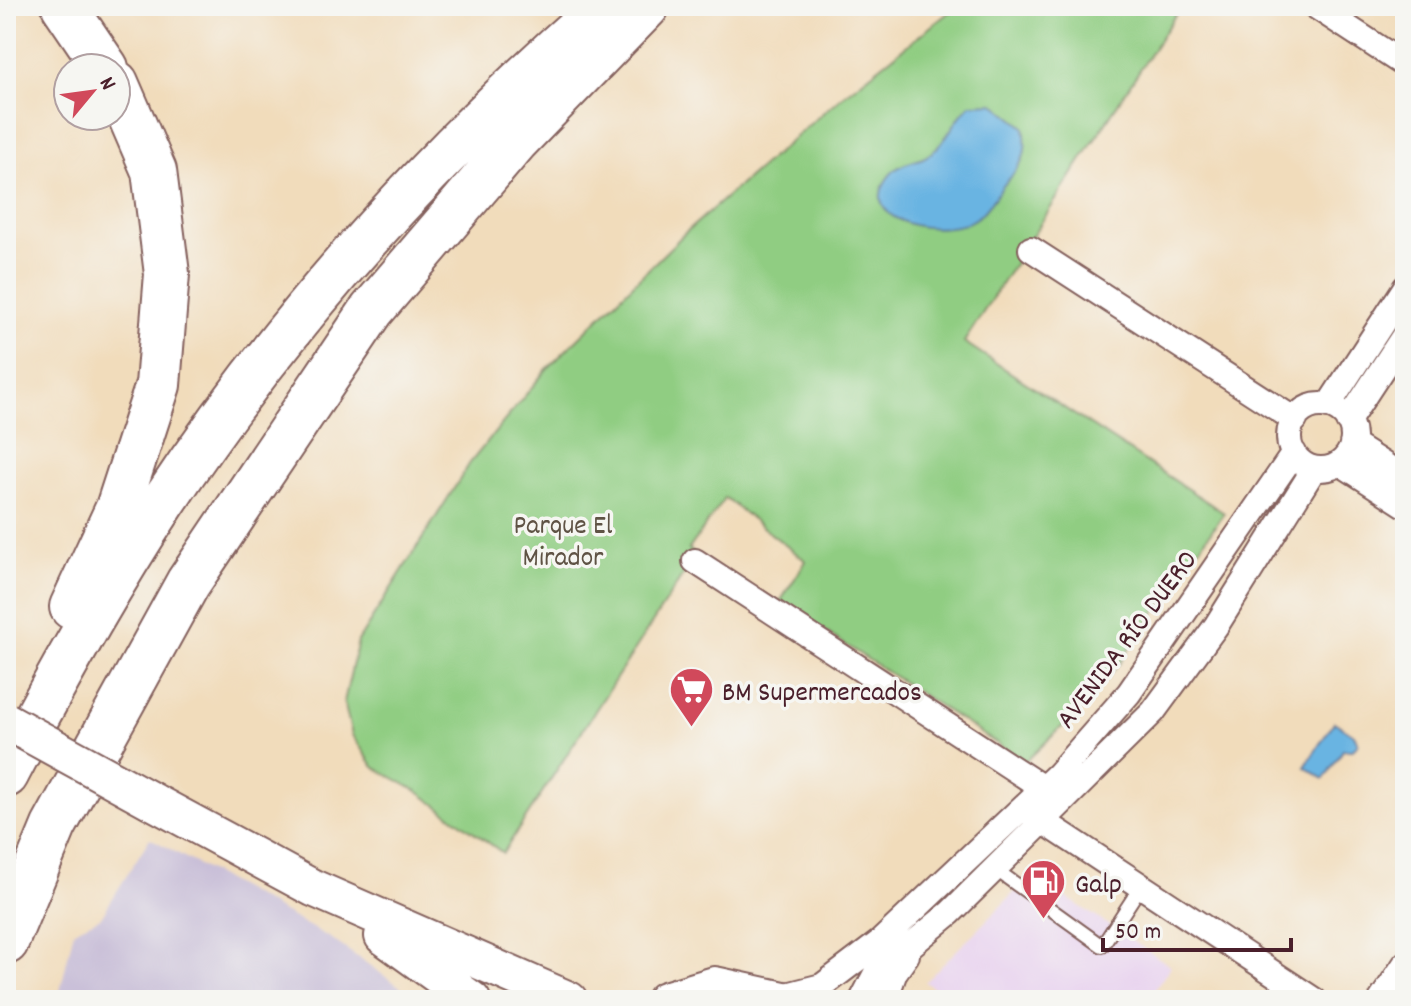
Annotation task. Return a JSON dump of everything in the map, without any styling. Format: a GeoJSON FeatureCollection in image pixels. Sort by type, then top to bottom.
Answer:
{"type":"FeatureCollection","features":[{"type":"Feature","properties":{"kind":"highway"},"geometry":{"type":"LineString","coordinates":[[64,6],[95,52]]}},
{"type":"Feature","properties":{"kind":"highway"},"geometry":{"type":"LineString","coordinates":[[6,775],[51,690],[163,503],[246,387],[363,244],[478,119],[603,6]]}},
{"type":"Feature","properties":{"kind":"highway"},"geometry":{"type":"LineString","coordinates":[[6,942],[54,826],[188,583],[372,310],[516,141],[647,6]]}},
{"type":"Feature","properties":{"kind":"highway"},"geometry":{"type":"LineString","coordinates":[[6,754],[118,508],[158,385],[167,274],[154,171],[132,120]]}},
{"type":"Feature","properties":{"kind":"main road"},"geometry":{"type":"LineString","coordinates":[[6,721],[313,888],[569,1000]]}},
{"type":"Feature","properties":{"kind":"main road"},"geometry":{"type":"LineString","coordinates":[[313,888],[472,1000]]}},
{"type":"Feature","properties":{"kind":"main road"},"geometry":{"type":"LineString","coordinates":[[667,1000],[715,985],[781,998]]}},
{"type":"Feature","properties":{"kind":"street"},"geometry":{"type":"LineString","coordinates":[[1315,6],[1405,65]]}},
{"type":"Feature","properties":{"kind":"street"},"geometry":{"type":"LineString","coordinates":[[1031,249],[1295,420]]}},
{"type":"Feature","properties":{"kind":"street"},"geometry":{"type":"LineString","coordinates":[[1405,288],[1328,406],[1304,410],[1295,420],[1289,434],[1294,453],[1314,469],[1325,469],[1347,442],[1405,334]]}},
{"type":"Feature","properties":{"kind":"street"},"geometry":{"type":"LineString","coordinates":[[1328,406],[1347,442],[1405,505]]}},
{"type":"Feature","properties":{"kind":"street"},"geometry":{"type":"LineString","coordinates":[[1347,442],[1405,478]]}},
{"type":"Feature","properties":{"kind":"street","name":"AVENIDA RÍO DUERO"},"geometry":{"type":"LineString","coordinates":[[781,998],[822,986],[880,942],[1043,788],[1129,693],[1294,453]]}},
{"type":"Feature","properties":{"kind":"street","name":"AVENIDA RÍO DUERO"},"geometry":{"type":"LineString","coordinates":[[918,940],[1044,822],[1153,712],[1216,626],[1314,469]]}},
{"type":"Feature","properties":{"kind":"street"},"geometry":{"type":"LineString","coordinates":[[695,561],[1043,788]]}},
{"type":"Feature","properties":{"kind":"street"},"geometry":{"type":"LineString","coordinates":[[1021,807],[1314,1000]]}},
{"type":"Feature","properties":{"kind":"street"},"geometry":{"type":"LineString","coordinates":[[862,1000],[875,975],[918,940]]}},
{"type":"Feature","properties":{"kind":"street"},"geometry":{"type":"LineString","coordinates":[[885,1000],[895,972],[918,940]]}},
{"type":"Feature","properties":{"kind":"street"},"geometry":{"type":"LineString","coordinates":[[1381,1000],[1405,964]]}},
{"type":"Feature","properties":{"kind":"lane"},"geometry":{"type":"LineString","coordinates":[[995,869],[1102,946],[1141,886]]}},
{"type":"Feature","properties":{"kind":"shaded area"},"geometry":{"type":"Polygon","coordinates":[[[150,838],[330,938],[419,1000],[58,1000],[74,930],[101,917],[150,838]]]}},
{"type":"Feature","properties":{"kind":"shaded area","name":"Galp"},"geometry":{"type":"Polygon","coordinates":[[[1032,875],[1171,966],[1148,1000],[952,1000],[925,982],[1032,875]]]}},
{"type":"Feature","properties":{"kind":"green space","name":"Parque El Mirador"},"geometry":{"type":"Polygon","coordinates":[[[957,6],[1181,6],[964,342],[1224,513],[1119,664],[1084,706],[1025,762],[780,602],[806,561],[725,498],[689,549],[696,555],[503,853],[417,791],[374,767],[352,735],[344,702],[358,641],[470,463],[546,370],[685,233],[841,97],[957,6]]]}},
{"type":"Feature","properties":{"kind":"water"},"geometry":{"type":"Polygon","coordinates":[[[994,103],[1024,127],[1026,145],[1019,165],[987,208],[975,219],[944,228],[926,227],[893,217],[884,207],[881,194],[891,174],[938,147],[971,104],[994,103]]]}},
{"type":"Feature","properties":{"kind":"water"},"geometry":{"type":"Polygon","coordinates":[[[1334,722],[1354,735],[1358,743],[1353,750],[1343,750],[1324,779],[1305,767],[1334,722]]]}},
{"type":"Feature","properties":{"kind":"place","name":"BM Supermercados"},"geometry":{"type":"Point","coordinates":[691,729]}},
{"type":"Feature","properties":{"kind":"place","name":"Galp"},"geometry":{"type":"Point","coordinates":[1044,921]}}]}
